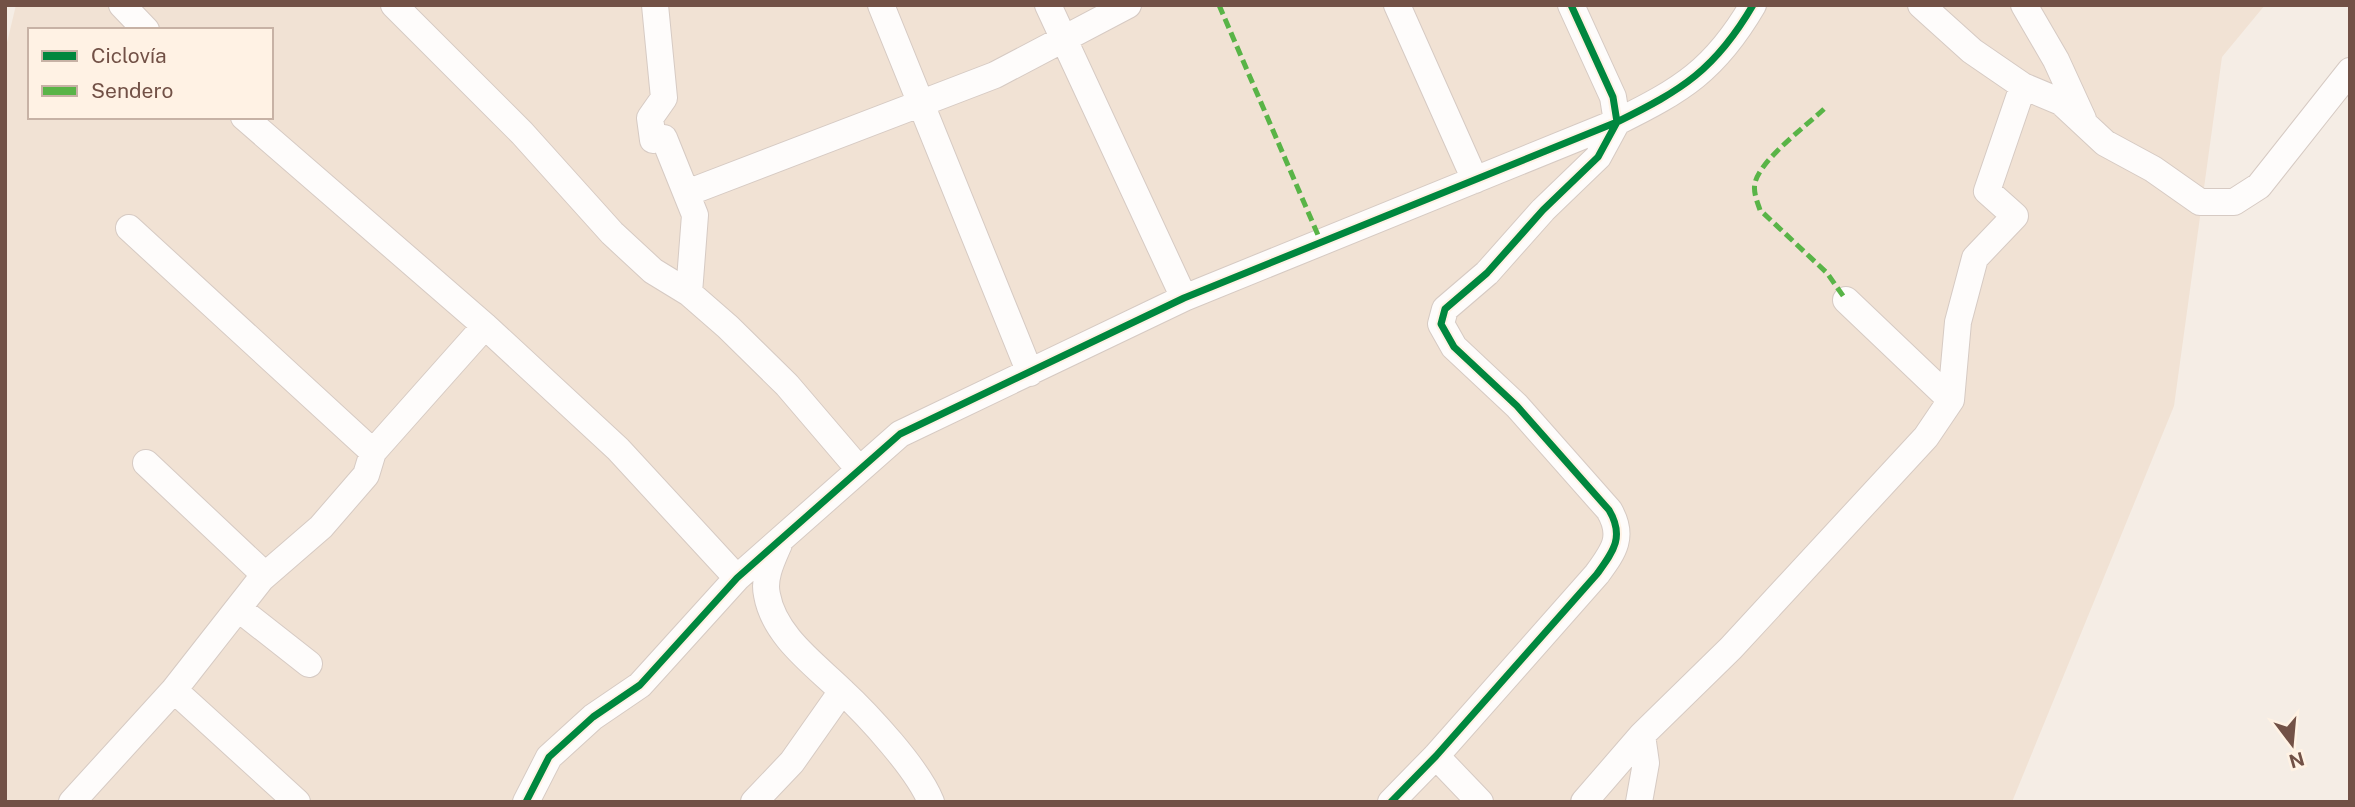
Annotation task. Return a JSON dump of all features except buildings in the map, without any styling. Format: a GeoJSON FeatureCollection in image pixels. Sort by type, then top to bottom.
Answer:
{"type":"FeatureCollection","features":[{"type":"Feature","properties":{"kind":"street"},"geometry":{"type":"LineString","coordinates":[[122,5],[144,28]]}},
{"type":"Feature","properties":{"kind":"street"},"geometry":{"type":"LineString","coordinates":[[394,5],[522,133],[612,233],[653,271],[689,293],[787,385],[858,468]]}},
{"type":"Feature","properties":{"kind":"street"},"geometry":{"type":"LineString","coordinates":[[654,5],[664,98],[650,118],[653,140],[664,138],[695,215],[689,293]]}},
{"type":"Feature","properties":{"kind":"street"},"geometry":{"type":"LineString","coordinates":[[881,5],[1030,373]]}},
{"type":"Feature","properties":{"kind":"street"},"geometry":{"type":"LineString","coordinates":[[1048,5],[1184,298]]}},
{"type":"Feature","properties":{"kind":"street"},"geometry":{"type":"LineString","coordinates":[[687,193],[920,101],[996,75],[1128,5]]}},
{"type":"Feature","properties":{"kind":"street"},"geometry":{"type":"LineString","coordinates":[[1398,5],[1475,180]]}},
{"type":"Feature","properties":{"kind":"street"},"geometry":{"type":"LineString","coordinates":[[1391,802],[1436,756],[1597,574],[1617,546],[1616,522],[1609,510],[1517,407],[1454,346],[1441,324],[1445,309],[1488,273],[1543,210],[1598,158],[1617,122],[1614,97],[1571,5]]}},
{"type":"Feature","properties":{"kind":"street"},"geometry":{"type":"LineString","coordinates":[[526,802],[548,757],[593,717],[640,685],[737,578],[783,534],[900,434],[1184,298],[1617,122],[1675,93],[1698,75],[1732,41],[1754,5]]}},
{"type":"Feature","properties":{"kind":"street"},"geometry":{"type":"LineString","coordinates":[[1921,5],[1972,51],[2023,86],[2046,93],[2083,121],[2105,143],[2172,181],[2186,195],[2200,202],[2234,202],[2259,186],[2350,71]]}},
{"type":"Feature","properties":{"kind":"street"},"geometry":{"type":"LineString","coordinates":[[2024,5],[2056,60],[2083,121]]}},
{"type":"Feature","properties":{"kind":"street"},"geometry":{"type":"LineString","coordinates":[[1584,802],[1642,735],[1731,648],[1926,437],[1951,400],[1958,322],[1975,258],[2015,216],[1987,191],[2023,86]]}},
{"type":"Feature","properties":{"kind":"street"},"geometry":{"type":"LineString","coordinates":[[246,119],[485,326],[618,449],[737,578]]}},
{"type":"Feature","properties":{"kind":"street"},"geometry":{"type":"LineString","coordinates":[[129,229],[373,452]]}},
{"type":"Feature","properties":{"kind":"street"},"geometry":{"type":"LineString","coordinates":[[1846,300],[1951,400]]}},
{"type":"Feature","properties":{"kind":"street"},"geometry":{"type":"LineString","coordinates":[[72,802],[174,690],[265,575],[321,527],[366,475],[373,452],[485,326]]}},
{"type":"Feature","properties":{"kind":"street"},"geometry":{"type":"LineString","coordinates":[[146,463],[265,575]]}},
{"type":"Feature","properties":{"kind":"street"},"geometry":{"type":"LineString","coordinates":[[783,534],[767,576],[766,593],[771,611],[782,630],[800,651],[842,691],[907,764],[931,802]]}},
{"type":"Feature","properties":{"kind":"street"},"geometry":{"type":"LineString","coordinates":[[239,608],[309,664]]}},
{"type":"Feature","properties":{"kind":"street"},"geometry":{"type":"LineString","coordinates":[[174,690],[297,802]]}},
{"type":"Feature","properties":{"kind":"street"},"geometry":{"type":"LineString","coordinates":[[754,802],[792,762],[842,691]]}},
{"type":"Feature","properties":{"kind":"street"},"geometry":{"type":"LineString","coordinates":[[1639,802],[1646,763],[1642,735]]}},
{"type":"Feature","properties":{"kind":"street"},"geometry":{"type":"LineString","coordinates":[[1436,756],[1480,802]]}},
{"type":"Feature","properties":{"kind":"shaded area"},"geometry":{"type":"Polygon","coordinates":[[[16,5],[2265,5],[2222,57],[2174,406],[2012,802],[5,802],[5,51],[16,5]]]}},
{"type":"Feature","properties":{"kind":"marked path"},"geometry":{"type":"LineString","coordinates":[[1219,5],[1321,242]]}},
{"type":"Feature","properties":{"kind":"marked path"},"geometry":{"type":"LineString","coordinates":[[1824,109],[1765,164],[1755,183],[1755,190],[1760,210],[1827,273],[1846,300]]}},
{"type":"Feature","properties":{"kind":"cycle path"},"geometry":{"type":"LineString","coordinates":[[1391,802],[1436,756],[1597,574],[1615,544],[1616,528],[1609,510],[1517,406],[1454,347],[1441,324],[1445,309],[1487,273],[1543,210],[1598,157],[1617,122],[1613,97],[1571,5]]}},
{"type":"Feature","properties":{"kind":"cycle path"},"geometry":{"type":"LineString","coordinates":[[526,802],[549,757],[593,717],[640,685],[737,578],[900,434],[1184,298],[1617,122],[1679,88],[1695,76],[1725,46],[1753,5]]}}]}
